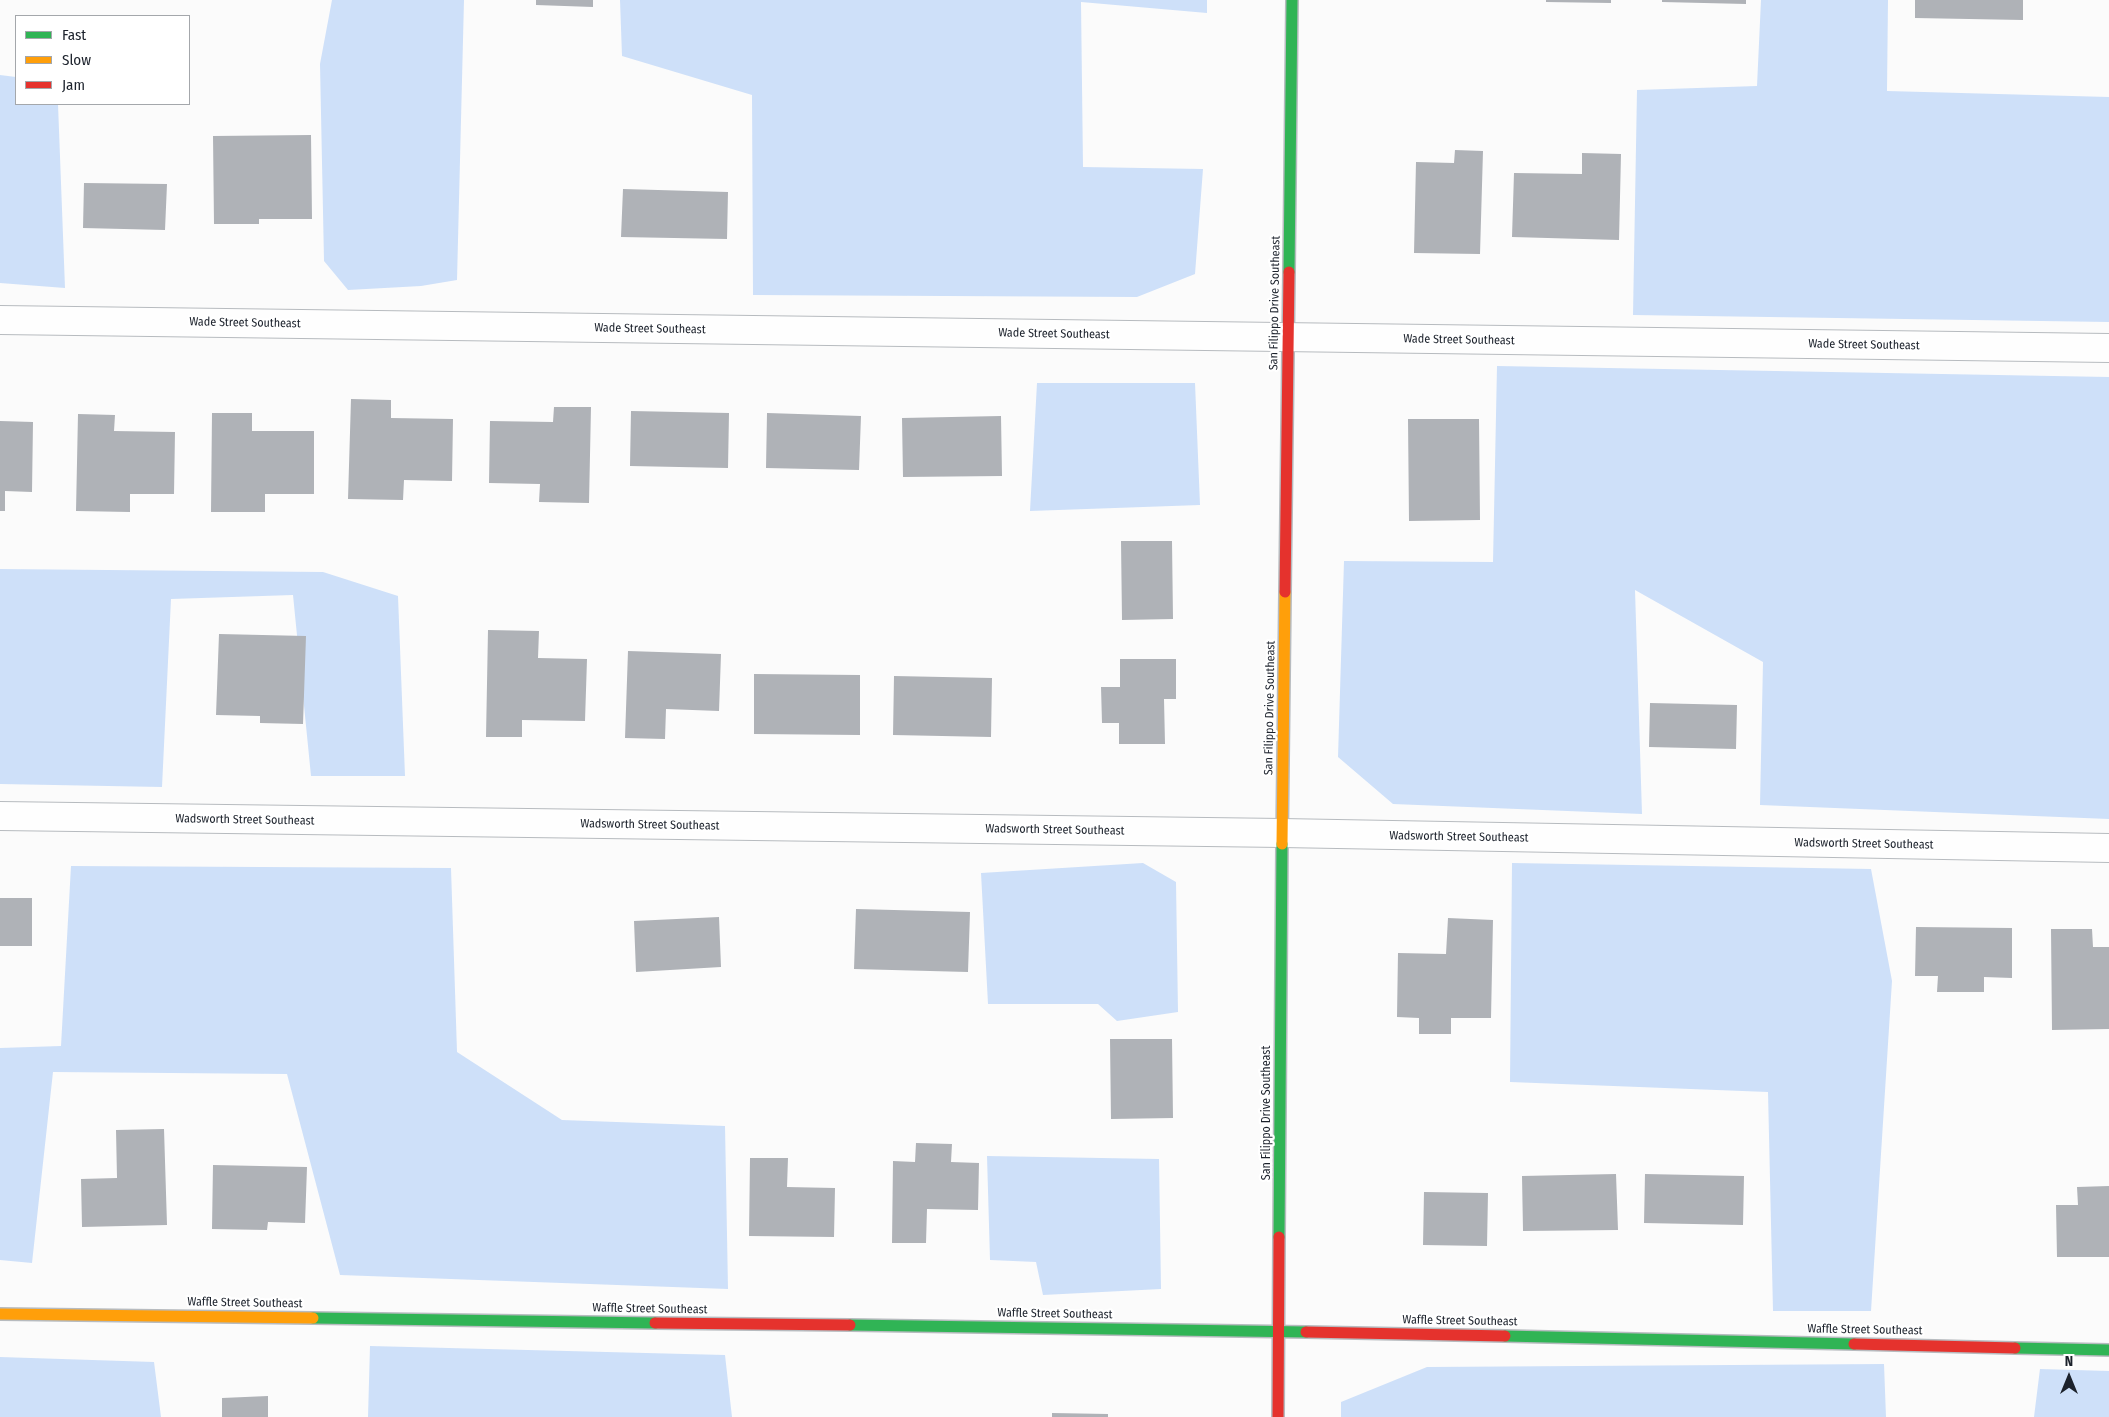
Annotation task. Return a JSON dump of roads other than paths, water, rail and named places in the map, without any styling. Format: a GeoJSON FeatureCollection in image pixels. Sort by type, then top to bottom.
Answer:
{"type":"FeatureCollection","features":[{"type":"Feature","properties":{"kind":"street","name":"San Filippo Drive Southeast"},"geometry":{"type":"LineString","coordinates":[[1278,1417],[1282,833],[1292,0]]}},
{"type":"Feature","properties":{"kind":"street","name":"Wade Street Southeast"},"geometry":{"type":"LineString","coordinates":[[0,320],[2109,348]]}},
{"type":"Feature","properties":{"kind":"street","name":"Wadsworth Street Southeast"},"geometry":{"type":"LineString","coordinates":[[0,816],[1282,833],[2109,848]]}},
{"type":"Feature","properties":{"kind":"street","name":"Waffle Street Southeast"},"geometry":{"type":"LineString","coordinates":[[0,1314],[1279,1331],[2109,1350]]}}]}
